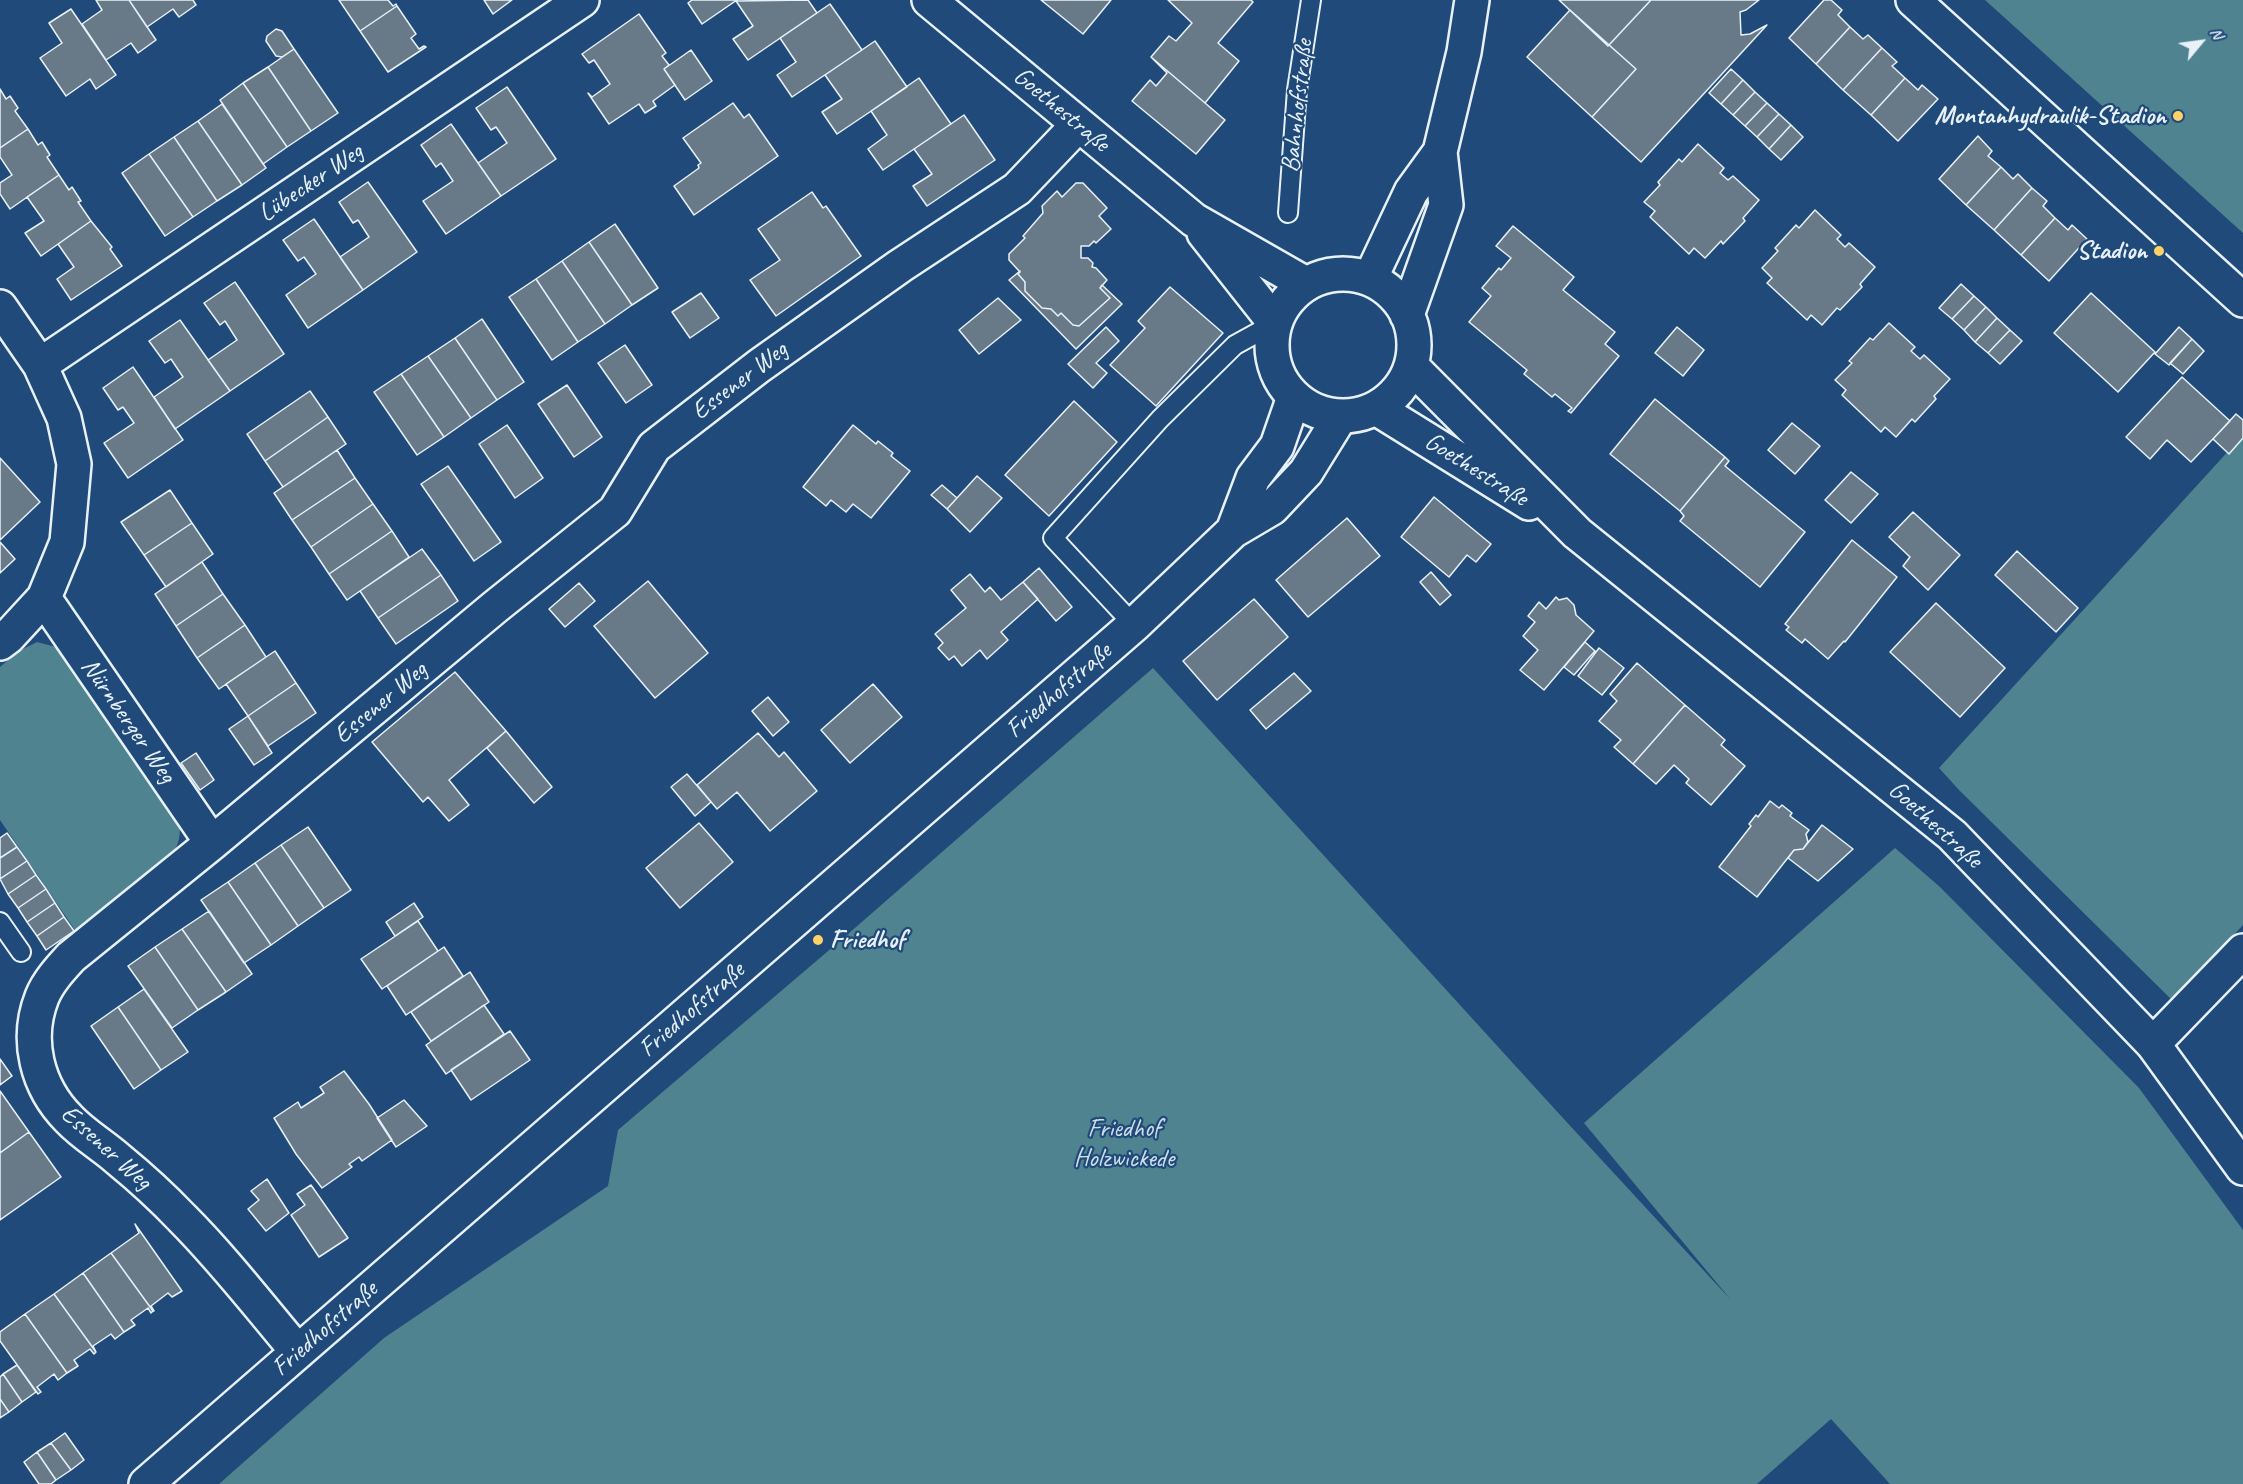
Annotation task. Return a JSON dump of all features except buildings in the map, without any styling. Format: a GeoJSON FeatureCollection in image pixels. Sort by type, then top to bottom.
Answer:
{"type":"FeatureCollection","features":[{"type":"Feature","properties":{"kind":"street","name":"Lübecker Weg"},"geometry":{"type":"LineString","coordinates":[[40,365],[582,0]]}},
{"type":"Feature","properties":{"kind":"street","name":"Goethestraße"},"geometry":{"type":"LineString","coordinates":[[929,0],[1194,220],[1306,284]]}},
{"type":"Feature","properties":{"kind":"street"},"geometry":{"type":"LineString","coordinates":[[1407,315],[1446,205],[1440,152],[1464,52],[1472,0]]}},
{"type":"Feature","properties":{"kind":"street"},"geometry":{"type":"LineString","coordinates":[[1913,0],[2243,300]]}},
{"type":"Feature","properties":{"kind":"street","name":"Essener Weg"},"geometry":{"type":"LineString","coordinates":[[298,1352],[183,1219],[135,1173],[69,1120],[52,1099],[42,1081],[36,1062],[34,1042],[35,1022],[42,997],[54,975],[71,957],[212,843],[495,607],[615,511],[654,447],[768,359],[1017,189],[1078,125]]}},
{"type":"Feature","properties":{"kind":"street"},"geometry":{"type":"LineString","coordinates":[[1370,279],[1411,192],[1440,152]]}},
{"type":"Feature","properties":{"kind":"street","name":"Goethestraße"},"geometry":{"type":"LineString","coordinates":[[1194,220],[1275,323]]}},
{"type":"Feature","properties":{"kind":"street"},"geometry":{"type":"LineString","coordinates":[[1349,274],[1370,279],[1389,291],[1403,306],[1412,326],[1415,346],[1411,366],[1402,385],[1386,403],[1364,414],[1340,417],[1316,411],[1294,397],[1278,375],[1271,349],[1275,323],[1289,299],[1306,284],[1326,276],[1349,274]]}},
{"type":"Feature","properties":{"kind":"street"},"geometry":{"type":"LineString","coordinates":[[0,307],[40,365],[64,418],[74,464],[68,542],[44,598],[0,643]]}},
{"type":"Feature","properties":{"kind":"street","name":"Goethestraße"},"geometry":{"type":"LineString","coordinates":[[1411,366],[1577,533],[1952,835],[2153,1044],[2243,1168]]}},
{"type":"Feature","properties":{"kind":"street","name":"Friedhofstraße"},"geometry":{"type":"LineString","coordinates":[[1233,531],[1253,478],[1277,446],[1294,397]]}},
{"type":"Feature","properties":{"kind":"street","name":"Goethestraße"},"geometry":{"type":"LineString","coordinates":[[1376,408],[1577,533]]}},
{"type":"Feature","properties":{"kind":"street","name":"Friedhofstraße"},"geometry":{"type":"LineString","coordinates":[[146,1484],[1134,625],[1233,531],[1272,508],[1306,472],[1340,417]]}},
{"type":"Feature","properties":{"kind":"street","name":"Nürnberger Weg"},"geometry":{"type":"LineString","coordinates":[[44,598],[212,843]]}},
{"type":"Feature","properties":{"kind":"street"},"geometry":{"type":"LineString","coordinates":[[2153,1044],[2243,951]]}},
{"type":"Feature","properties":{"kind":"lane","name":"Bahnhofstraße"},"geometry":{"type":"LineString","coordinates":[[1287,213],[1297,90],[1311,0]]}},
{"type":"Feature","properties":{"kind":"lane"},"geometry":{"type":"LineString","coordinates":[[1134,625],[1053,538],[1160,419],[1235,345],[1275,323]]}},
{"type":"Feature","properties":{"kind":"lane"},"geometry":{"type":"LineString","coordinates":[[0,922],[21,952]]}},
{"type":"Feature","properties":{"kind":"green space","name":"Montanhydraulik-Stadion"},"geometry":{"type":"Polygon","coordinates":[[[1985,0],[2243,0],[2243,233],[1985,0]]]}},
{"type":"Feature","properties":{"kind":"green space"},"geometry":{"type":"Polygon","coordinates":[[[2243,435],[2243,925],[2172,1000],[1939,768],[2243,435]]]}},
{"type":"Feature","properties":{"kind":"green space"},"geometry":{"type":"Polygon","coordinates":[[[37,642],[56,647],[66,658],[180,826],[178,843],[170,857],[77,933],[0,820],[0,667],[19,651],[37,642]]]}},
{"type":"Feature","properties":{"kind":"green space","name":"Friedhof Holzwickede"},"geometry":{"type":"Polygon","coordinates":[[[1153,668],[1731,1300],[1584,1123],[1895,848],[1940,887],[2139,1088],[2243,1230],[2243,1484],[1890,1484],[1831,1419],[1757,1484],[219,1484],[384,1338],[608,1186],[618,1130],[848,934],[1153,668]]]}},
{"type":"Feature","properties":{"kind":"place","name":"Montanhydraulik-Stadion"},"geometry":{"type":"Point","coordinates":[2178,116]}},
{"type":"Feature","properties":{"kind":"place","name":"Stadion"},"geometry":{"type":"Point","coordinates":[2159,251]}},
{"type":"Feature","properties":{"kind":"place","name":"Friedhof"},"geometry":{"type":"Point","coordinates":[818,940]}}]}
